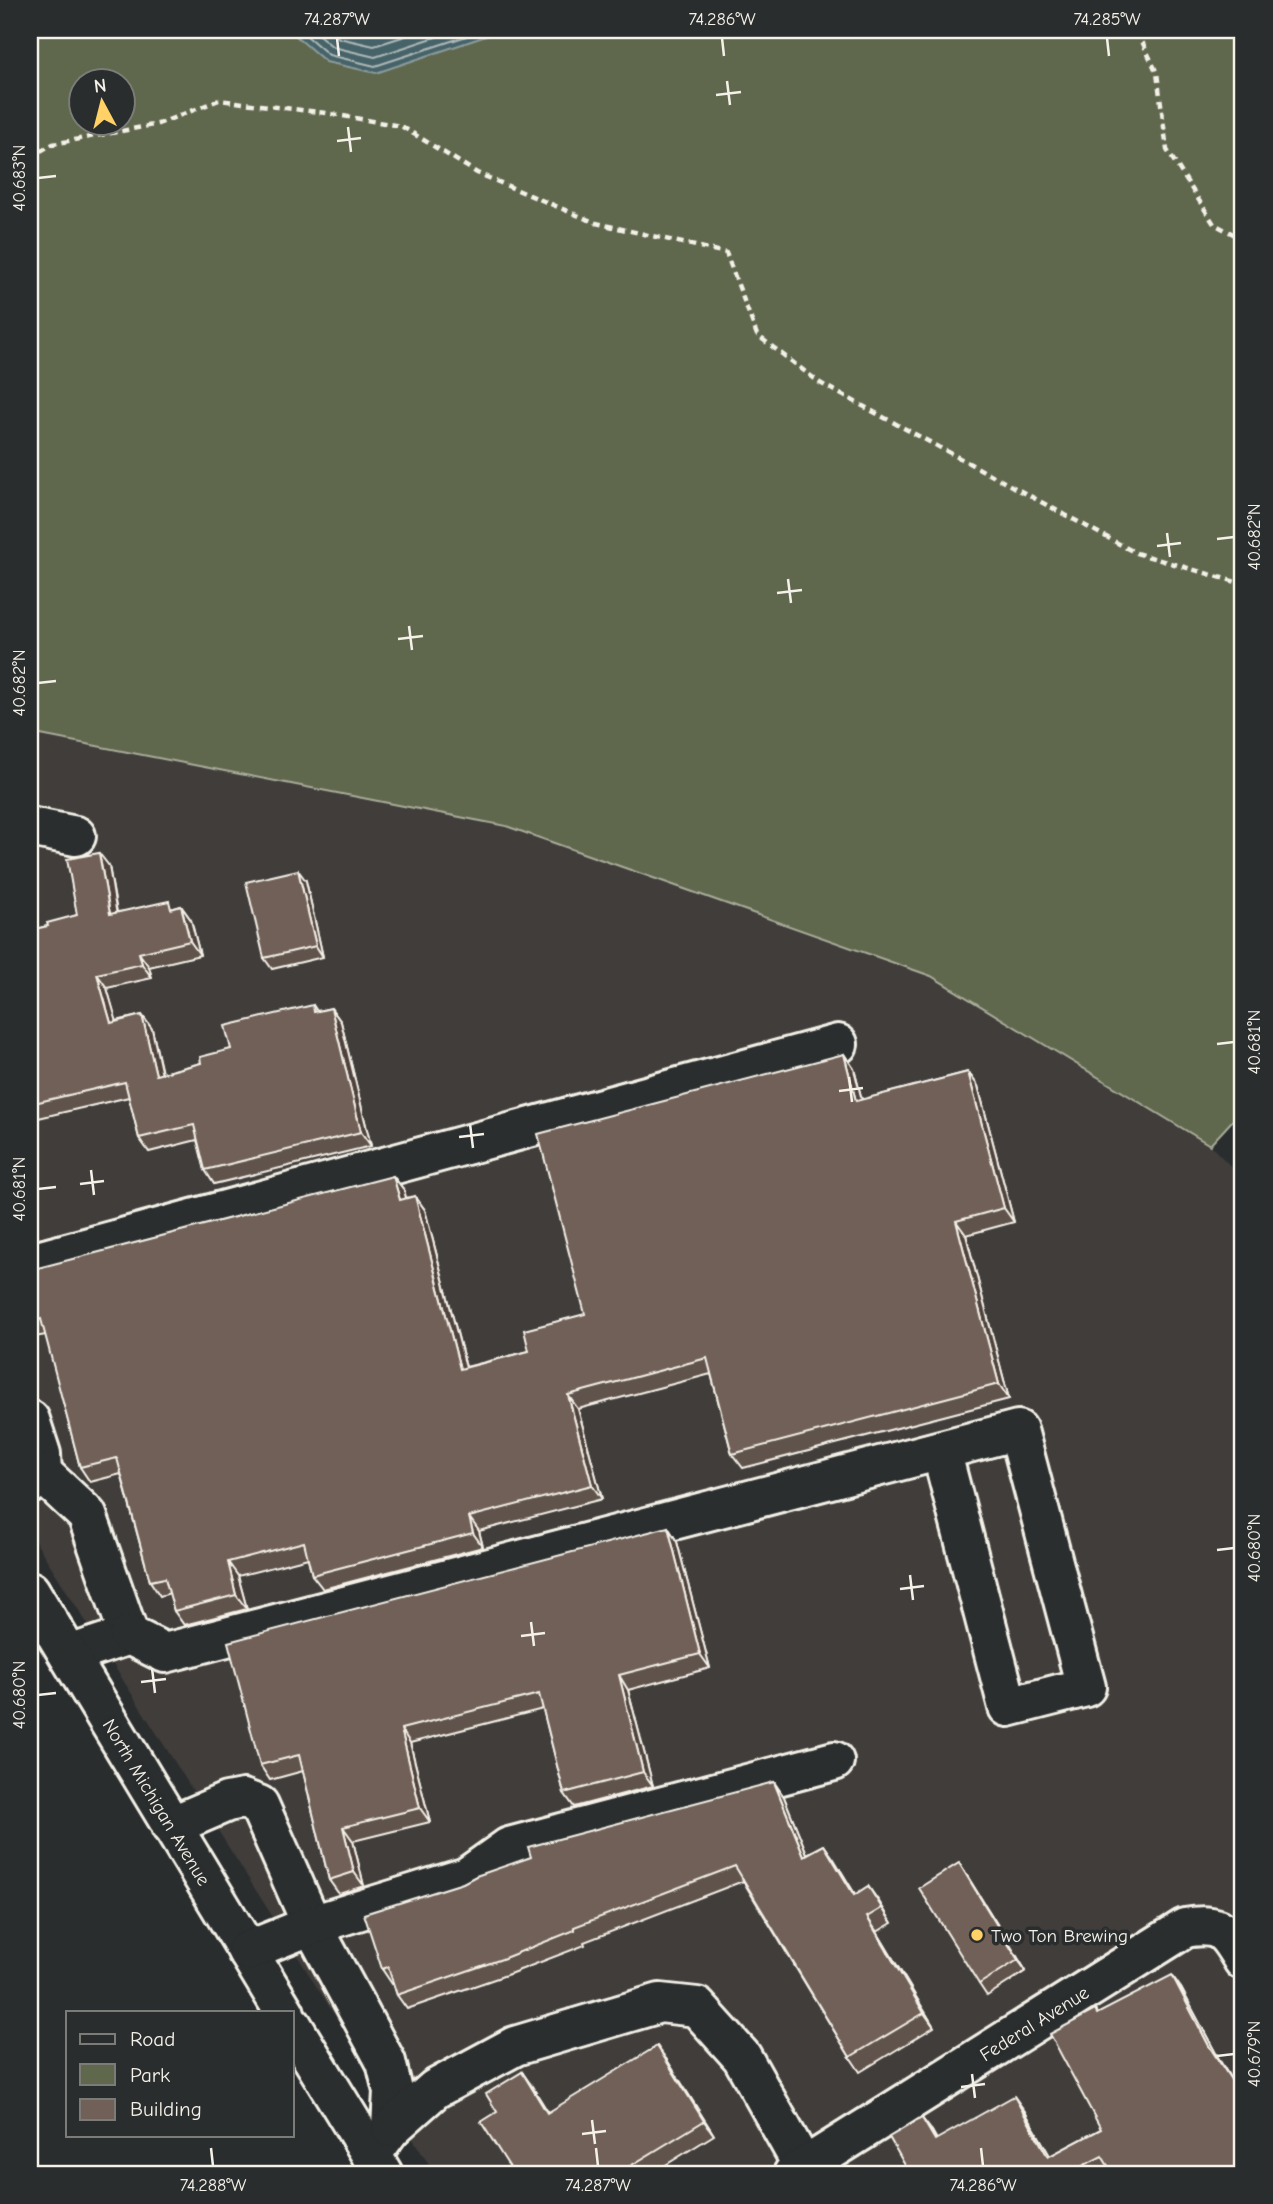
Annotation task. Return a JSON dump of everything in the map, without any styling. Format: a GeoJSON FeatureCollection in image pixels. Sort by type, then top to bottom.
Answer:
{"type":"FeatureCollection","features":[{"type":"Feature","properties":{"kind":"street"},"geometry":{"type":"LineString","coordinates":[[30,827],[76,836]]}},
{"type":"Feature","properties":{"kind":"street"},"geometry":{"type":"LineString","coordinates":[[30,1262],[838,1044]]}},
{"type":"Feature","properties":{"kind":"street"},"geometry":{"type":"LineString","coordinates":[[30,1420],[41,1454],[36,1478],[87,1515],[129,1635],[165,1653],[941,1450],[1018,1430],[1086,1688],[1008,1707],[941,1450]]}},
{"type":"Feature","properties":{"kind":"street","name":"North Michigan Avenue"},"geometry":{"type":"LineString","coordinates":[[30,1591],[284,2011]]}},
{"type":"Feature","properties":{"kind":"street"},"geometry":{"type":"LineString","coordinates":[[69,1655],[129,1635]]}},
{"type":"Feature","properties":{"kind":"street"},"geometry":{"type":"LineString","coordinates":[[247,1951],[312,1925],[467,1877],[509,1847],[834,1761]]}},
{"type":"Feature","properties":{"kind":"street"},"geometry":{"type":"LineString","coordinates":[[171,1826],[227,1802],[243,1799],[259,1805],[312,1925],[386,2062],[393,2091],[381,2152]]}},
{"type":"Feature","properties":{"kind":"street","name":"Federal Avenue"},"geometry":{"type":"LineString","coordinates":[[799,2171],[1185,1928],[1206,1925],[1227,1933],[1243,1959]]}},
{"type":"Feature","properties":{"kind":"street"},"geometry":{"type":"LineString","coordinates":[[381,2152],[435,2090],[515,2046],[660,2003],[697,2007],[742,2057],[799,2171]]}},
{"type":"Feature","properties":{"kind":"street"},"geometry":{"type":"LineString","coordinates":[[294,2028],[381,2152]]}},
{"type":"Feature","properties":{"kind":"path"},"geometry":{"type":"LineString","coordinates":[[803,30],[808,35],[911,35],[949,30]]}},
{"type":"Feature","properties":{"kind":"path"},"geometry":{"type":"LineString","coordinates":[[1124,30],[1139,35],[1157,73],[1167,150],[1214,224],[1243,239]]}},
{"type":"Feature","properties":{"kind":"path"},"geometry":{"type":"LineString","coordinates":[[30,157],[53,144],[158,124],[219,100],[326,113],[401,126],[477,173],[596,223],[726,253],[757,335],[820,383],[1136,553],[1243,583]]}},
{"type":"Feature","properties":{"kind":"shaded area"},"geometry":{"type":"Polygon","coordinates":[[[30,733],[506,826],[931,976],[1210,1145],[1243,1179],[1243,2174],[435,2174],[30,1533],[30,733]]]}},
{"type":"Feature","properties":{"kind":"green space"},"geometry":{"type":"Polygon","coordinates":[[[30,30],[1243,30],[1243,1109],[1210,1145],[931,976],[506,826],[30,733],[30,30]]]}},
{"type":"Feature","properties":{"kind":"water"},"geometry":{"type":"Polygon","coordinates":[[[289,30],[504,30],[376,73],[326,62],[289,30]]]}},
{"type":"Feature","properties":{"kind":"building"},"geometry":{"type":"Polygon","coordinates":[[[99,853],[110,914],[169,901],[171,909],[181,906],[190,941],[139,953],[142,964],[97,974],[111,1023],[142,1015],[156,1075],[201,1063],[200,1057],[231,1049],[225,1026],[313,1005],[314,1012],[331,1008],[361,1132],[205,1170],[194,1125],[139,1138],[125,1082],[30,1104],[30,930],[77,915],[67,859],[99,853]]]}},
{"type":"Feature","properties":{"kind":"building"},"geometry":{"type":"Polygon","coordinates":[[[298,870],[316,946],[264,958],[246,882],[298,870]]]}},
{"type":"Feature","properties":{"kind":"building"},"geometry":{"type":"Polygon","coordinates":[[[844,1054],[856,1101],[968,1072],[1004,1208],[956,1221],[999,1384],[732,1454],[707,1358],[568,1395],[592,1485],[469,1517],[473,1533],[312,1575],[304,1542],[228,1562],[236,1595],[174,1611],[165,1578],[150,1581],[117,1458],[80,1467],[41,1319],[30,1322],[30,1270],[393,1176],[400,1200],[415,1196],[460,1369],[529,1351],[524,1330],[585,1314],[538,1134],[844,1054]]]}},
{"type":"Feature","properties":{"kind":"building"},"geometry":{"type":"Polygon","coordinates":[[[668,1527],[700,1654],[619,1675],[643,1772],[564,1793],[539,1694],[401,1729],[420,1808],[343,1827],[354,1872],[329,1880],[299,1755],[260,1765],[228,1642],[668,1527]]]}},
{"type":"Feature","properties":{"kind":"building"},"geometry":{"type":"Polygon","coordinates":[[[774,1782],[804,1856],[824,1845],[854,1895],[868,1886],[882,1908],[867,1917],[924,2013],[850,2057],[735,1866],[574,1927],[575,1930],[502,1959],[397,1995],[388,1967],[382,1969],[364,1914],[463,1883],[531,1857],[528,1847],[774,1782]]]}},
{"type":"Feature","properties":{"kind":"building","name":"Two Ton Brewing"},"geometry":{"type":"Polygon","coordinates":[[[959,1863],[1018,1960],[979,1984],[919,1888],[959,1863]]]}},
{"type":"Feature","properties":{"kind":"building"},"geometry":{"type":"Polygon","coordinates":[[[1172,1975],[1209,2046],[1241,2095],[1243,2093],[1243,2174],[1113,2174],[1102,2156],[1067,2174],[910,2174],[889,2137],[922,2118],[935,2140],[1014,2096],[1048,2157],[1101,2129],[1050,2034],[1095,2010],[1097,2014],[1172,1975]]]}},
{"type":"Feature","properties":{"kind":"building"},"geometry":{"type":"Polygon","coordinates":[[[657,2046],[704,2121],[617,2174],[514,2174],[481,2122],[497,2112],[486,2094],[522,2072],[547,2113],[657,2046]]]}},
{"type":"Feature","properties":{"kind":"place","name":"Two Ton Brewing"},"geometry":{"type":"Point","coordinates":[977,1935]}}]}
